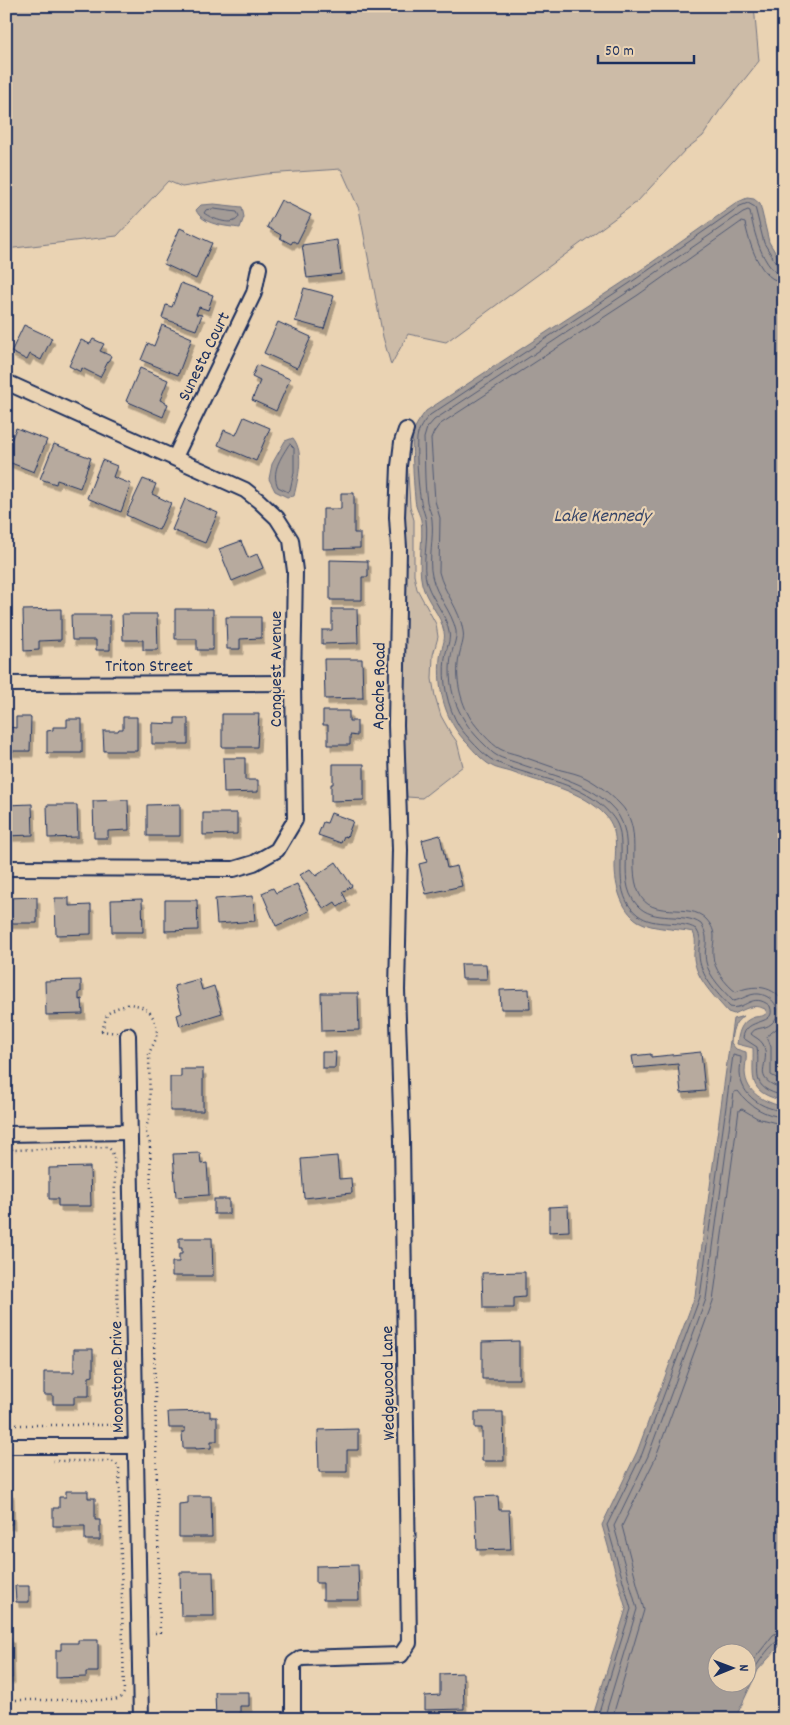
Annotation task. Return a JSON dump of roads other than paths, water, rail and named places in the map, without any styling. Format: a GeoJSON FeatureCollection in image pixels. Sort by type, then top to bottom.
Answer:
{"type":"FeatureCollection","features":[{"type":"Feature","properties":{"kind":"street","name":"Sunesta Court"},"geometry":{"type":"LineString","coordinates":[[175,457],[254,293],[259,268]]}},
{"type":"Feature","properties":{"kind":"street","name":"Conquest Avenue"},"geometry":{"type":"LineString","coordinates":[[6,382],[245,490],[277,518],[291,540],[294,571],[295,820],[277,850],[254,863],[234,868],[6,868]]}},
{"type":"Feature","properties":{"kind":"street","name":"Apache Road"},"geometry":{"type":"LineString","coordinates":[[398,943],[400,850],[396,739],[399,548],[398,466],[406,430]]}},
{"type":"Feature","properties":{"kind":"street","name":"Triton Street"},"geometry":{"type":"LineString","coordinates":[[6,684],[293,683]]}},
{"type":"Feature","properties":{"kind":"street","name":"Wedgewood Lane"},"geometry":{"type":"LineString","coordinates":[[293,1719],[294,1663],[302,1658],[401,1655],[409,1643],[402,1150],[397,990],[398,943]]}},
{"type":"Feature","properties":{"kind":"street","name":"Moonstone Drive"},"geometry":{"type":"LineString","coordinates":[[128,1035],[141,1719]]}},
{"type":"Feature","properties":{"kind":"street"},"geometry":{"type":"LineString","coordinates":[[9,1134],[130,1132]]}},
{"type":"Feature","properties":{"kind":"street"},"geometry":{"type":"LineString","coordinates":[[6,1446],[136,1446]]}},
{"type":"Feature","properties":{"kind":"water","name":"Lake Kennedy"},"geometry":{"type":"Polygon","coordinates":[[[747,198],[754,199],[760,204],[769,242],[784,267],[784,1101],[763,1093],[758,1088],[753,1076],[753,1048],[737,1044],[744,1024],[750,1019],[767,1013],[765,1009],[753,1007],[734,1014],[728,1012],[702,981],[694,959],[695,942],[693,932],[644,924],[627,910],[620,897],[615,874],[615,834],[606,816],[597,807],[574,794],[490,765],[475,752],[454,726],[448,715],[441,693],[439,670],[444,632],[440,619],[422,584],[420,560],[422,528],[414,491],[412,448],[413,434],[426,411],[628,279],[738,202],[747,198]]]}},
{"type":"Feature","properties":{"kind":"water"},"geometry":{"type":"Polygon","coordinates":[[[214,204],[242,207],[244,217],[240,228],[209,222],[203,219],[196,210],[201,205],[214,204]]]}},
{"type":"Feature","properties":{"kind":"water"},"geometry":{"type":"Polygon","coordinates":[[[293,438],[299,451],[300,466],[294,496],[287,497],[275,491],[269,479],[272,464],[285,441],[293,438]]]}},
{"type":"Feature","properties":{"kind":"water"},"geometry":{"type":"Polygon","coordinates":[[[744,1016],[735,1024],[731,1043],[736,1049],[746,1052],[746,1080],[758,1096],[770,1103],[784,1107],[784,1641],[758,1670],[758,1642],[708,1642],[708,1692],[748,1692],[735,1719],[592,1719],[626,1609],[602,1525],[637,1452],[695,1296],[733,1019],[744,1016]]]}}]}
